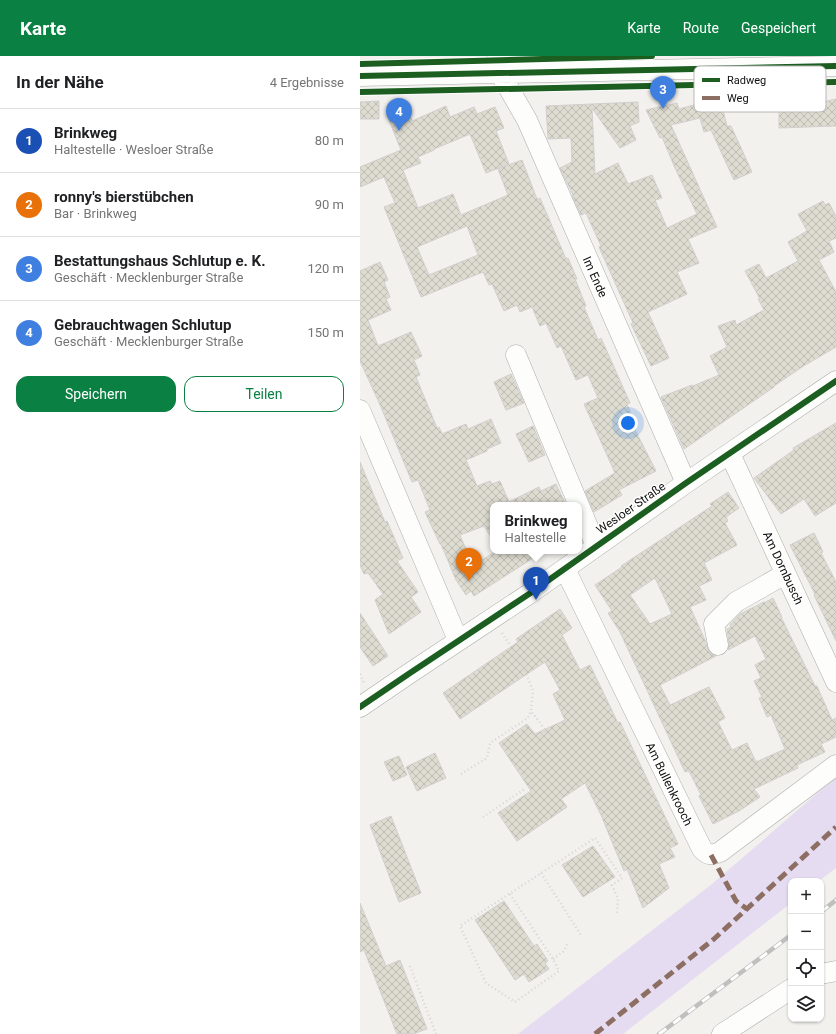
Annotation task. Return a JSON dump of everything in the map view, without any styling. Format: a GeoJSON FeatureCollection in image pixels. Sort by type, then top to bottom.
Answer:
{"type":"FeatureCollection","features":[{"type":"Feature","properties":{"kind":"street"},"geometry":{"type":"LineString","coordinates":[[360,76],[499,65],[787,62],[836,66]]}},
{"type":"Feature","properties":{"kind":"street","name":"Im Ende"},"geometry":{"type":"LineString","coordinates":[[499,65],[527,120],[686,483]]}},
{"type":"Feature","properties":{"kind":"street"},"geometry":{"type":"LineString","coordinates":[[516,355],[578,502]]}},
{"type":"Feature","properties":{"kind":"street","name":"Wesloer Straße"},"geometry":{"type":"LineString","coordinates":[[360,707],[564,569],[686,483],[836,381]]}},
{"type":"Feature","properties":{"kind":"street"},"geometry":{"type":"LineString","coordinates":[[360,410],[458,640]]}},
{"type":"Feature","properties":{"kind":"street","name":"Am Dornbusch"},"geometry":{"type":"LineString","coordinates":[[730,454],[836,682]]}},
{"type":"Feature","properties":{"kind":"street"},"geometry":{"type":"LineString","coordinates":[[582,513],[596,546]]}},
{"type":"Feature","properties":{"kind":"street","name":"Am Bullenkrooch"},"geometry":{"type":"LineString","coordinates":[[564,569],[705,853],[711,855],[720,852],[836,765]]}},
{"type":"Feature","properties":{"kind":"street"},"geometry":{"type":"LineString","coordinates":[[718,645],[714,624],[736,602],[785,574]]}},
{"type":"Feature","properties":{"kind":"street"},"geometry":{"type":"LineString","coordinates":[[824,973],[836,971]]}},
{"type":"Feature","properties":{"kind":"street"},"geometry":{"type":"LineString","coordinates":[[722,1034],[788,991]]}},
{"type":"Feature","properties":{"kind":"path"},"geometry":{"type":"LineString","coordinates":[[461,774],[487,758],[490,743],[528,718],[531,711],[533,690],[520,660],[504,635],[490,618]]}},
{"type":"Feature","properties":{"kind":"path"},"geometry":{"type":"LineString","coordinates":[[531,711],[546,731],[538,739]]}},
{"type":"Feature","properties":{"kind":"path"},"geometry":{"type":"LineString","coordinates":[[483,817],[526,788]]}},
{"type":"Feature","properties":{"kind":"path"},"geometry":{"type":"LineString","coordinates":[[510,894],[553,959],[559,971],[515,1002],[486,983],[460,926],[595,838],[622,878],[612,885],[618,899],[617,913]]}},
{"type":"Feature","properties":{"kind":"path"},"geometry":{"type":"LineString","coordinates":[[541,874],[581,935]]}},
{"type":"Feature","properties":{"kind":"path"},"geometry":{"type":"LineString","coordinates":[[553,959],[564,951],[568,943]]}},
{"type":"Feature","properties":{"kind":"path"},"geometry":{"type":"LineString","coordinates":[[410,966],[436,1034]]}},
{"type":"Feature","properties":{"kind":"shaded area"},"geometry":{"type":"Polygon","coordinates":[[[836,777],[836,868],[823,878],[788,878],[788,905],[623,1034],[518,1034],[712,884],[836,777]]]}},
{"type":"Feature","properties":{"kind":"building"},"geometry":{"type":"Polygon","coordinates":[[[836,99],[836,126],[779,128],[779,112],[826,112],[826,101],[836,99]]]}},
{"type":"Feature","properties":{"kind":"building"},"geometry":{"type":"Polygon","coordinates":[[[379,101],[379,119],[360,119],[360,102],[379,101]]]}},
{"type":"Feature","properties":{"kind":"building"},"geometry":{"type":"Polygon","coordinates":[[[638,102],[639,122],[630,126],[636,140],[620,148],[592,108],[595,174],[618,163],[628,184],[652,175],[662,198],[655,200],[667,228],[697,214],[662,137],[660,138],[646,110],[677,103],[679,109],[694,105],[694,112],[724,112],[727,126],[731,126],[752,172],[734,180],[711,130],[704,132],[700,118],[671,125],[717,227],[688,239],[699,263],[677,272],[687,294],[648,312],[669,358],[651,366],[631,324],[633,323],[599,247],[601,246],[586,213],[581,215],[560,168],[572,162],[571,138],[548,139],[546,106],[638,102]]]}},
{"type":"Feature","properties":{"kind":"building"},"geometry":{"type":"Polygon","coordinates":[[[446,106],[450,117],[474,107],[477,114],[495,107],[504,128],[496,131],[509,164],[486,173],[470,134],[434,149],[418,157],[421,163],[403,170],[418,208],[453,194],[461,215],[508,195],[498,169],[522,160],[537,199],[540,198],[566,259],[568,258],[586,306],[584,307],[598,340],[601,338],[630,403],[627,404],[635,423],[632,424],[656,471],[619,490],[622,495],[594,512],[585,491],[615,473],[584,404],[598,398],[588,375],[576,380],[561,346],[557,348],[546,323],[540,326],[532,307],[520,312],[517,305],[504,311],[492,284],[489,285],[483,272],[421,297],[384,207],[395,203],[384,177],[360,187],[360,167],[401,150],[387,115],[407,107],[412,121],[446,106]],[[467,226],[417,247],[429,275],[478,255],[467,226]]]}},
{"type":"Feature","properties":{"kind":"building"},"geometry":{"type":"Polygon","coordinates":[[[823,201],[825,205],[829,203],[836,216],[836,238],[829,241],[834,252],[819,260],[836,292],[836,347],[802,367],[684,449],[661,397],[719,375],[710,356],[727,347],[718,326],[735,320],[736,325],[764,310],[758,299],[760,299],[745,271],[759,264],[766,278],[798,261],[788,242],[807,231],[798,214],[823,201]]]}},
{"type":"Feature","properties":{"kind":"building"},"geometry":{"type":"Polygon","coordinates":[[[380,262],[388,280],[384,282],[390,297],[386,299],[391,310],[368,320],[378,346],[411,332],[422,356],[414,360],[420,375],[416,377],[437,428],[439,427],[442,434],[466,424],[468,429],[491,419],[501,443],[466,460],[477,486],[490,481],[492,484],[500,481],[509,502],[490,502],[490,535],[484,526],[460,535],[473,566],[491,554],[539,554],[474,596],[471,591],[466,595],[456,580],[441,544],[425,512],[430,510],[418,480],[412,482],[360,361],[360,271],[380,262]]]}},
{"type":"Feature","properties":{"kind":"building"},"geometry":{"type":"Polygon","coordinates":[[[511,374],[524,403],[506,410],[494,382],[511,374]]]}},
{"type":"Feature","properties":{"kind":"building"},"geometry":{"type":"Polygon","coordinates":[[[836,423],[836,503],[815,516],[804,499],[781,514],[754,478],[794,450],[793,448],[836,423]]]}},
{"type":"Feature","properties":{"kind":"building"},"geometry":{"type":"Polygon","coordinates":[[[533,426],[545,455],[529,462],[516,434],[533,426]]]}},
{"type":"Feature","properties":{"kind":"building"},"geometry":{"type":"Polygon","coordinates":[[[360,462],[385,522],[387,521],[403,558],[397,561],[418,592],[411,597],[421,612],[389,634],[375,600],[383,594],[368,573],[364,574],[360,565],[360,462]]]}},
{"type":"Feature","properties":{"kind":"building"},"geometry":{"type":"Polygon","coordinates":[[[556,484],[565,502],[509,502],[539,487],[541,491],[556,484]]]}},
{"type":"Feature","properties":{"kind":"building"},"geometry":{"type":"Polygon","coordinates":[[[728,492],[739,508],[726,517],[728,521],[725,523],[737,545],[704,563],[712,580],[699,586],[706,600],[690,607],[709,652],[716,656],[660,685],[670,705],[709,687],[725,718],[718,722],[732,750],[747,743],[756,762],[785,749],[771,715],[767,717],[759,698],[762,697],[754,681],[761,678],[755,665],[766,659],[755,636],[728,650],[729,643],[727,629],[731,627],[730,625],[740,614],[773,598],[815,686],[817,686],[832,720],[836,718],[836,737],[821,744],[825,752],[797,765],[798,768],[754,789],[760,797],[739,811],[713,824],[699,796],[701,795],[689,771],[685,772],[620,632],[608,613],[612,611],[595,585],[712,506],[710,504],[728,492]],[[655,578],[630,595],[650,624],[672,614],[655,578]]]}},
{"type":"Feature","properties":{"kind":"building"},"geometry":{"type":"Polygon","coordinates":[[[814,533],[823,552],[821,553],[836,582],[836,641],[814,595],[815,594],[790,545],[814,533]]]}},
{"type":"Feature","properties":{"kind":"building"},"geometry":{"type":"Polygon","coordinates":[[[560,609],[572,628],[562,635],[580,670],[590,665],[618,723],[620,722],[678,844],[670,848],[675,857],[659,864],[669,888],[643,908],[627,869],[624,871],[601,815],[585,783],[561,799],[567,807],[517,841],[498,813],[531,791],[499,743],[527,724],[535,734],[565,720],[553,694],[560,690],[545,662],[460,719],[443,693],[518,642],[516,639],[560,609]]]}},
{"type":"Feature","properties":{"kind":"building"},"geometry":{"type":"Polygon","coordinates":[[[360,613],[388,656],[373,666],[360,647],[360,613]]]}},
{"type":"Feature","properties":{"kind":"building"},"geometry":{"type":"Polygon","coordinates":[[[435,753],[446,778],[417,791],[406,767],[435,753]]]}},
{"type":"Feature","properties":{"kind":"building"},"geometry":{"type":"Polygon","coordinates":[[[399,756],[407,775],[393,781],[384,762],[399,756]]]}},
{"type":"Feature","properties":{"kind":"building"},"geometry":{"type":"Polygon","coordinates":[[[391,816],[421,893],[399,902],[370,825],[391,816]]]}},
{"type":"Feature","properties":{"kind":"building"},"geometry":{"type":"Polygon","coordinates":[[[593,846],[615,877],[583,897],[562,865],[593,846]]]}},
{"type":"Feature","properties":{"kind":"building"},"geometry":{"type":"Polygon","coordinates":[[[504,901],[534,946],[537,944],[548,961],[545,963],[549,969],[529,982],[524,974],[515,980],[475,920],[504,901]]]}},
{"type":"Feature","properties":{"kind":"building"},"geometry":{"type":"Polygon","coordinates":[[[360,903],[386,966],[400,960],[427,1029],[413,1034],[397,1034],[364,950],[360,952],[360,903]]]}},
{"type":"Feature","properties":{"kind":"railway"},"geometry":{"type":"LineString","coordinates":[[824,910],[836,900]]}},
{"type":"Feature","properties":{"kind":"railway"},"geometry":{"type":"LineString","coordinates":[[659,1034],[788,937]]}},
{"type":"Feature","properties":{"kind":"marked path"},"geometry":{"type":"LineString","coordinates":[[595,1034],[714,939],[836,827]]}},
{"type":"Feature","properties":{"kind":"marked path"},"geometry":{"type":"LineString","coordinates":[[711,855],[736,901],[747,909]]}},
{"type":"Feature","properties":{"kind":"cycle path"},"geometry":{"type":"LineString","coordinates":[[360,64],[652,56]]}},
{"type":"Feature","properties":{"kind":"cycle path"},"geometry":{"type":"LineString","coordinates":[[826,66],[836,66]]}},
{"type":"Feature","properties":{"kind":"cycle path"},"geometry":{"type":"LineString","coordinates":[[360,76],[694,69]]}},
{"type":"Feature","properties":{"kind":"cycle path"},"geometry":{"type":"LineString","coordinates":[[826,82],[836,82]]}},
{"type":"Feature","properties":{"kind":"cycle path"},"geometry":{"type":"LineString","coordinates":[[360,92],[694,85]]}},
{"type":"Feature","properties":{"kind":"cycle path"},"geometry":{"type":"LineString","coordinates":[[360,707],[529,594],[686,483],[836,381]]}},
{"type":"Feature","properties":{"kind":"place","name":"Bestattungshaus Schlutup e. K."},"geometry":{"type":"Point","coordinates":[663,109]}},
{"type":"Feature","properties":{"kind":"place","name":"Gebrauchtwagen Schlutup"},"geometry":{"type":"Point","coordinates":[399,131]}},
{"type":"Feature","properties":{"kind":"place","name":"ronny's bierstübchen"},"geometry":{"type":"Point","coordinates":[469,581]}},
{"type":"Feature","properties":{"kind":"place","name":"Brinkweg"},"geometry":{"type":"Point","coordinates":[536,600]}}]}
